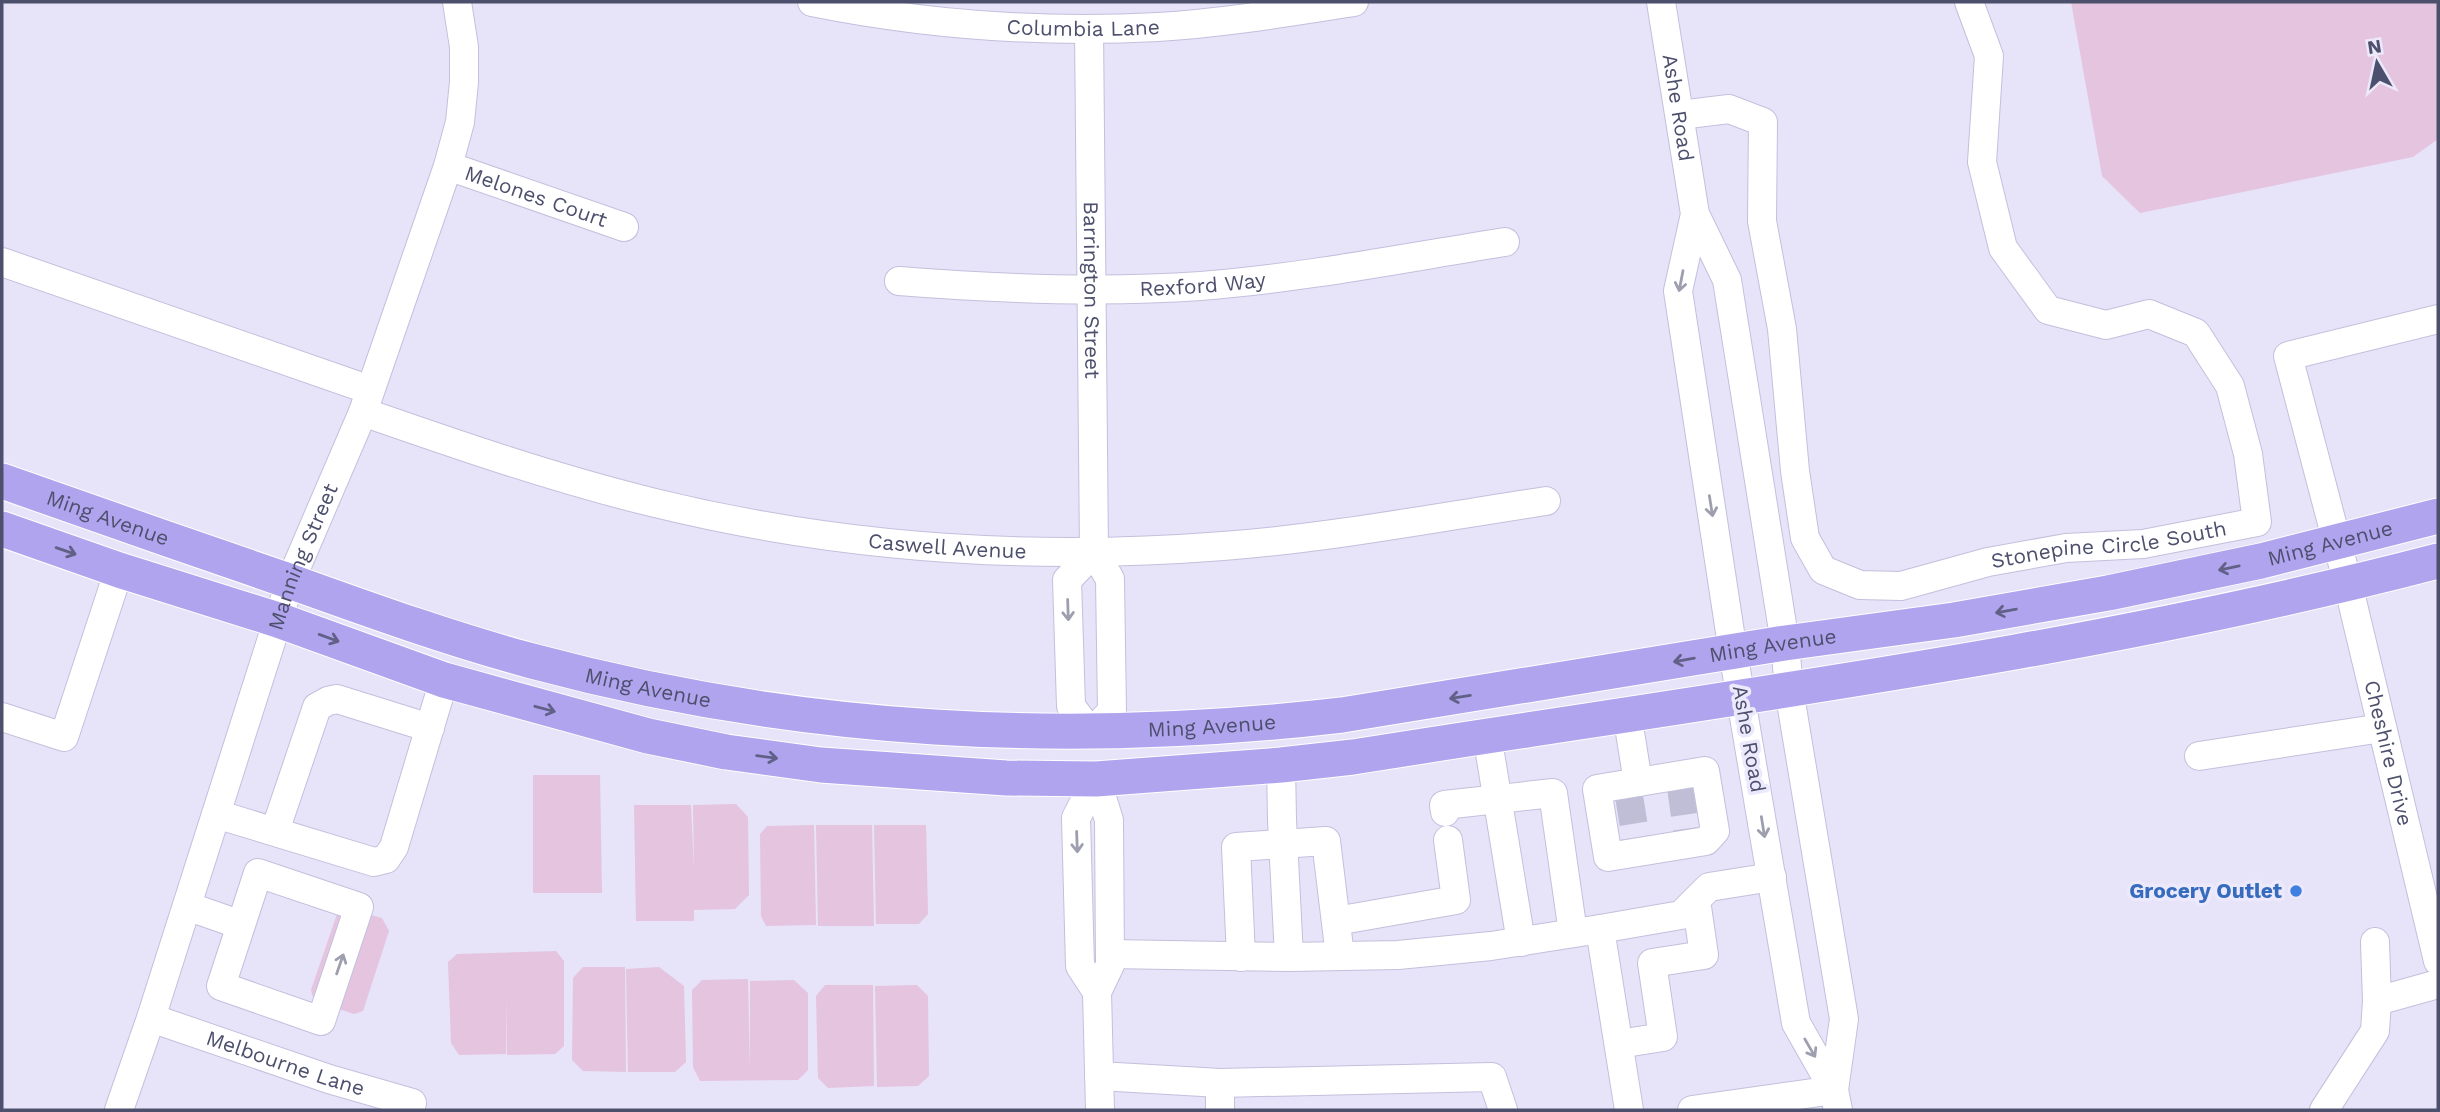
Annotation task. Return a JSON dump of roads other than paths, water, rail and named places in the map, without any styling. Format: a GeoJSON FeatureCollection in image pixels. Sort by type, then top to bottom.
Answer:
{"type":"FeatureCollection","features":[{"type":"Feature","properties":{"kind":"main road","name":"Ming Avenue"},"geometry":{"type":"LineString","coordinates":[[2,481],[429,630],[532,661],[707,700],[814,717],[992,732],[1091,733],[1270,724],[1356,713],[1784,643],[1954,620],[2108,593],[2337,543],[2438,516]]}},
{"type":"Feature","properties":{"kind":"main road","name":"Ming Avenue"},"geometry":{"type":"LineString","coordinates":[[2,529],[119,570],[278,620],[444,680],[648,736],[726,752],[821,765],[1006,778],[1096,779],[1353,757],[1789,690],[2118,634],[2348,584],[2438,561]]}},
{"type":"Feature","properties":{"kind":"main road"},"geometry":{"type":"LineString","coordinates":[[1096,779],[1119,756],[1270,724]]}},
{"type":"Feature","properties":{"kind":"main road"},"geometry":{"type":"LineString","coordinates":[[930,773],[1053,761],[1091,733]]}},
{"type":"Feature","properties":{"kind":"street","name":"Manning Street"},"geometry":{"type":"LineString","coordinates":[[119,1110],[290,582],[366,401],[448,166],[460,122],[464,82],[464,47],[457,2]]}},
{"type":"Feature","properties":{"kind":"street","name":"Columbia Lane"},"geometry":{"type":"LineString","coordinates":[[812,2],[919,20],[1011,27],[1089,29],[1158,27],[1227,20],[1338,3]]}},
{"type":"Feature","properties":{"kind":"street","name":"Ashe Road"},"geometry":{"type":"LineString","coordinates":[[1661,2],[1695,214],[1727,280],[1789,690],[1844,1019],[1836,1100]]}},
{"type":"Feature","properties":{"kind":"street","name":"Stonepine Circle South"},"geometry":{"type":"LineString","coordinates":[[1680,115],[1729,109],[1763,122],[1762,221],[1783,329],[1795,471],[1805,538],[1823,570],[1860,585],[1901,586],[1988,562],[2053,550],[2143,544],[2257,522],[2248,454],[2230,386],[2196,333],[2150,314],[2106,325],[2048,310],[2003,248],[1982,162],[1989,56],[1969,2]]}},
{"type":"Feature","properties":{"kind":"street","name":"Barrington Street"},"geometry":{"type":"LineString","coordinates":[[1089,29],[1094,552],[1110,579],[1112,710],[1091,733]]}},
{"type":"Feature","properties":{"kind":"street","name":"Melones Court"},"geometry":{"type":"LineString","coordinates":[[448,166],[624,228]]}},
{"type":"Feature","properties":{"kind":"street","name":"Ashe Road"},"geometry":{"type":"LineString","coordinates":[[1695,214],[1678,291],[1733,652],[1796,1023],[1836,1100]]}},
{"type":"Feature","properties":{"kind":"street","name":"Rexford Way"},"geometry":{"type":"LineString","coordinates":[[899,281],[1007,289],[1092,290],[1202,286],[1285,277],[1505,243]]}},
{"type":"Feature","properties":{"kind":"street","name":"Caswell Avenue"},"geometry":{"type":"LineString","coordinates":[[2,262],[560,478],[654,503],[749,523],[844,538],[1005,551],[1094,552],[1223,546],[1319,536],[1546,501]]}},
{"type":"Feature","properties":{"kind":"street","name":"Cheshire Drive"},"geometry":{"type":"LineString","coordinates":[[2438,319],[2288,356],[2348,584],[2438,961]]}},
{"type":"Feature","properties":{"kind":"street"},"geometry":{"type":"LineString","coordinates":[[1091,733],[1071,706],[1067,580],[1094,552]]}},
{"type":"Feature","properties":{"kind":"street"},"geometry":{"type":"LineString","coordinates":[[2,717],[64,737],[119,570]]}},
{"type":"Feature","properties":{"kind":"street"},"geometry":{"type":"LineString","coordinates":[[216,814],[374,862],[386,859],[394,847],[444,680]]}},
{"type":"Feature","properties":{"kind":"street"},"geometry":{"type":"LineString","coordinates":[[275,831],[317,707],[337,699],[430,728]]}},
{"type":"Feature","properties":{"kind":"street"},"geometry":{"type":"LineString","coordinates":[[1627,714],[1632,788]]}},
{"type":"Feature","properties":{"kind":"street"},"geometry":{"type":"LineString","coordinates":[[2199,756],[2382,727]]}},
{"type":"Feature","properties":{"kind":"street"},"geometry":{"type":"LineString","coordinates":[[1488,735],[1521,942]]}},
{"type":"Feature","properties":{"kind":"street"},"geometry":{"type":"LineString","coordinates":[[1281,765],[1289,957]]}},
{"type":"Feature","properties":{"kind":"street"},"geometry":{"type":"LineString","coordinates":[[1705,771],[1715,831],[1694,838],[1637,845],[1608,857],[1597,789],[1632,788],[1680,781],[1705,771]]}},
{"type":"Feature","properties":{"kind":"street"},"geometry":{"type":"LineString","coordinates":[[1096,779],[1109,820],[1111,965],[1097,992],[1100,1110]]}},
{"type":"Feature","properties":{"kind":"street"},"geometry":{"type":"LineString","coordinates":[[1096,779],[1076,818],[1080,966],[1097,992]]}},
{"type":"Feature","properties":{"kind":"street"},"geometry":{"type":"LineString","coordinates":[[1445,812],[1444,805],[1553,793],[1587,931],[1619,1044],[1629,1110]]}},
{"type":"Feature","properties":{"kind":"street"},"geometry":{"type":"LineString","coordinates":[[1694,838],[1731,883]]}},
{"type":"Feature","properties":{"kind":"street"},"geometry":{"type":"LineString","coordinates":[[1336,921],[1456,900],[1448,840]]}},
{"type":"Feature","properties":{"kind":"street"},"geometry":{"type":"LineString","coordinates":[[1241,957],[1236,848],[1326,841],[1340,956]]}},
{"type":"Feature","properties":{"kind":"street"},"geometry":{"type":"LineString","coordinates":[[258,873],[359,907],[321,1021],[221,986],[241,925],[258,873]]}},
{"type":"Feature","properties":{"kind":"street"},"geometry":{"type":"LineString","coordinates":[[1110,954],[1241,957],[1398,955],[1521,942],[1681,915],[1709,887],[1772,877]]}},
{"type":"Feature","properties":{"kind":"street"},"geometry":{"type":"LineString","coordinates":[[1619,1044],[1663,1037],[1652,963],[1704,955],[1696,900]]}},
{"type":"Feature","properties":{"kind":"street"},"geometry":{"type":"LineString","coordinates":[[187,906],[241,925]]}},
{"type":"Feature","properties":{"kind":"street"},"geometry":{"type":"LineString","coordinates":[[2324,1110],[2375,1031],[2375,942]]}},
{"type":"Feature","properties":{"kind":"street"},"geometry":{"type":"LineString","coordinates":[[2376,1001],[2438,984]]}},
{"type":"Feature","properties":{"kind":"street","name":"Melbourne Lane"},"geometry":{"type":"LineString","coordinates":[[151,1018],[329,1079],[412,1103],[410,1110]]}},
{"type":"Feature","properties":{"kind":"street"},"geometry":{"type":"LineString","coordinates":[[1099,1076],[1220,1097],[1492,1077],[1503,1110]]}},
{"type":"Feature","properties":{"kind":"street"},"geometry":{"type":"LineString","coordinates":[[1692,1110],[1836,1100]]}},
{"type":"Feature","properties":{"kind":"tunnel"},"geometry":{"type":"LineString","coordinates":[[1681,787],[1687,830]]}},
{"type":"Feature","properties":{"kind":"tunnel"},"geometry":{"type":"LineString","coordinates":[[1629,796],[1636,839]]}},
{"type":"Feature","properties":{"kind":"place","name":"Grocery Outlet"},"geometry":{"type":"Point","coordinates":[2296,891]}}]}
